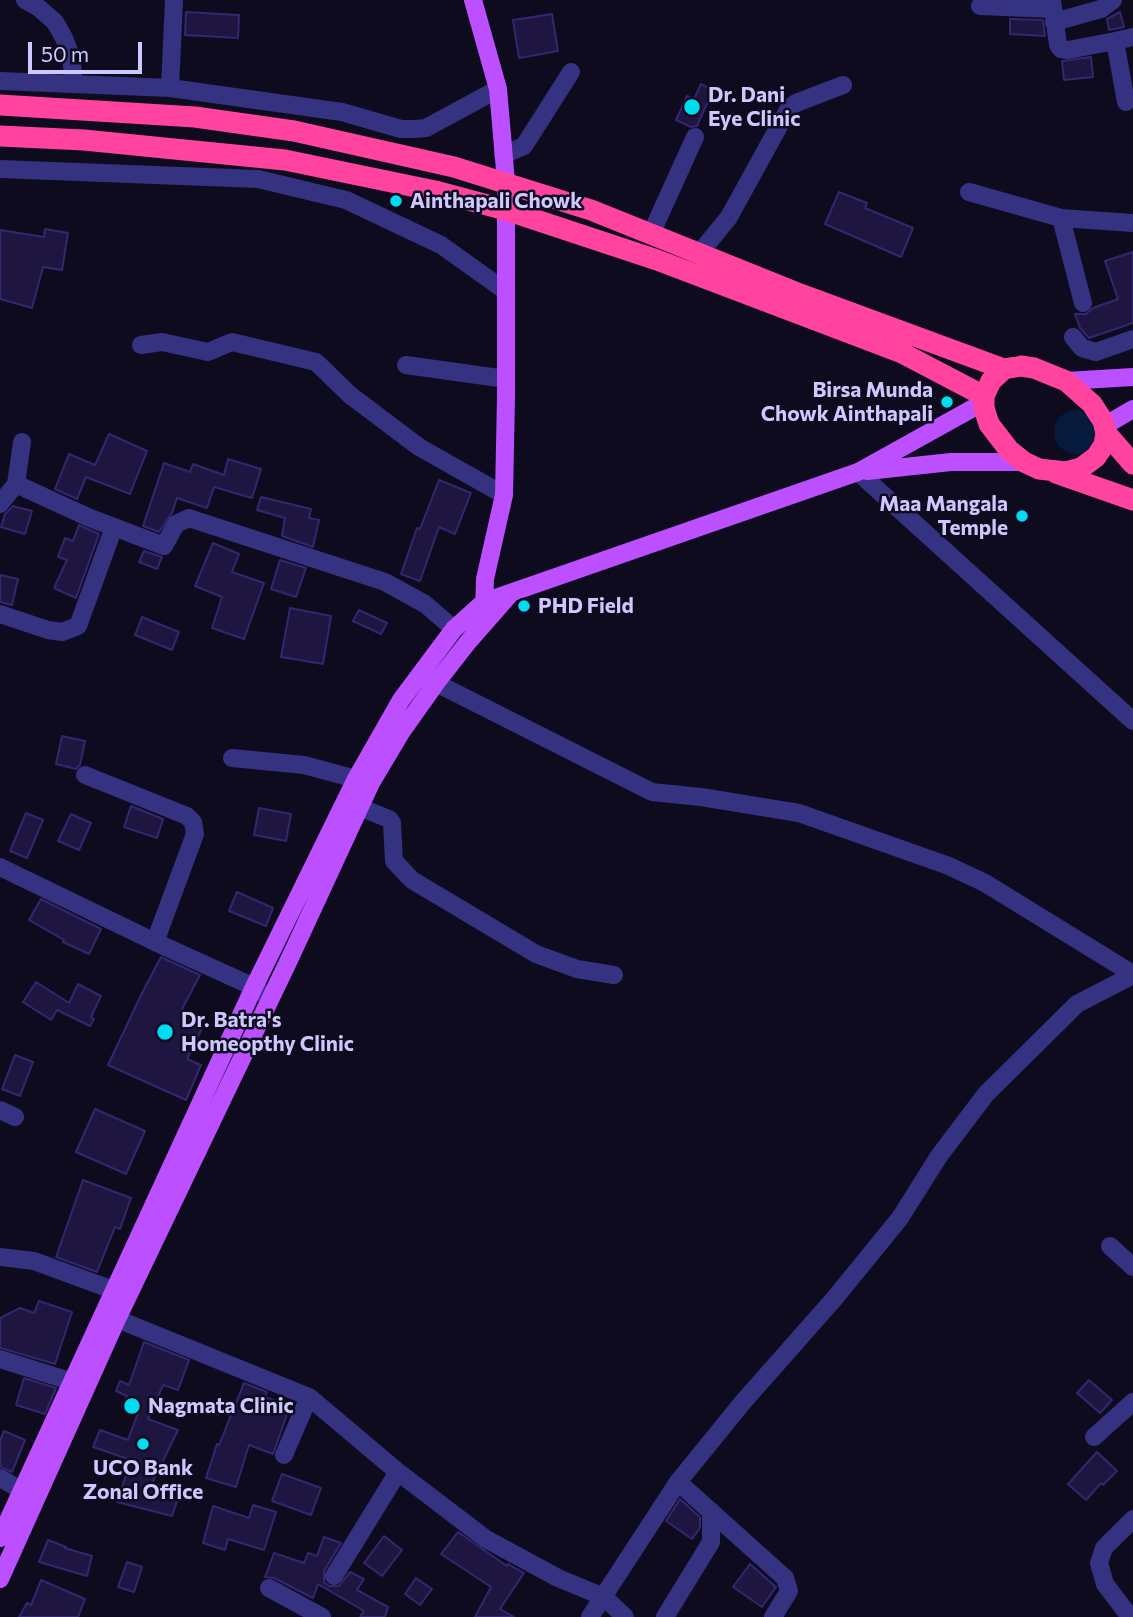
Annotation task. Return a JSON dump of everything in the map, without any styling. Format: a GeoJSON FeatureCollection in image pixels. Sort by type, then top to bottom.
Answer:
{"type":"FeatureCollection","features":[{"type":"Feature","properties":{"kind":"highway"},"geometry":{"type":"LineString","coordinates":[[0,105],[195,117],[293,131],[454,167],[506,182],[591,211],[1004,369],[1021,366],[1034,368],[1066,381],[1092,404],[1105,430],[1133,464]]}},
{"type":"Feature","properties":{"kind":"highway"},"geometry":{"type":"LineString","coordinates":[[0,136],[97,141],[285,160],[408,185],[506,210],[657,260],[902,353],[984,399]]}},
{"type":"Feature","properties":{"kind":"highway"},"geometry":{"type":"LineString","coordinates":[[1004,369],[991,381],[984,399],[989,424],[1009,450],[1024,462],[1039,469],[1133,500]]}},
{"type":"Feature","properties":{"kind":"highway"},"geometry":{"type":"LineString","coordinates":[[1053,472],[1081,468],[1096,457],[1104,445],[1105,430]]}},
{"type":"Feature","properties":{"kind":"main road"},"geometry":{"type":"LineString","coordinates":[[472,0],[498,89],[506,182],[503,495],[485,579],[483,625]]}},
{"type":"Feature","properties":{"kind":"main road"},"geometry":{"type":"LineString","coordinates":[[1066,381],[1133,377]]}},
{"type":"Feature","properties":{"kind":"main road"},"geometry":{"type":"LineString","coordinates":[[0,1538],[70,1381],[254,987],[356,779],[401,700],[454,629],[484,603],[858,472],[984,399]]}},
{"type":"Feature","properties":{"kind":"main road"},"geometry":{"type":"LineString","coordinates":[[1105,430],[1133,409]]}},
{"type":"Feature","properties":{"kind":"main road"},"geometry":{"type":"LineString","coordinates":[[858,472],[951,462],[1024,462]]}},
{"type":"Feature","properties":{"kind":"main road"},"geometry":{"type":"LineString","coordinates":[[0,1579],[117,1319],[359,807],[402,731],[436,683],[511,593]]}},
{"type":"Feature","properties":{"kind":"street"},"geometry":{"type":"LineString","coordinates":[[25,0],[55,22],[71,56],[74,84]]}},
{"type":"Feature","properties":{"kind":"street"},"geometry":{"type":"LineString","coordinates":[[170,88],[174,0]]}},
{"type":"Feature","properties":{"kind":"street"},"geometry":{"type":"LineString","coordinates":[[980,6],[1053,11],[1101,9],[1113,0]]}},
{"type":"Feature","properties":{"kind":"street"},"geometry":{"type":"LineString","coordinates":[[1053,11],[1058,45],[1061,49],[1068,50],[1133,37]]}},
{"type":"Feature","properties":{"kind":"street"},"geometry":{"type":"LineString","coordinates":[[1115,41],[1128,80],[1126,102]]}},
{"type":"Feature","properties":{"kind":"street"},"geometry":{"type":"LineString","coordinates":[[503,155],[524,146],[571,72]]}},
{"type":"Feature","properties":{"kind":"street"},"geometry":{"type":"LineString","coordinates":[[0,81],[170,88],[342,112],[401,129],[415,130],[426,128],[498,89]]}},
{"type":"Feature","properties":{"kind":"street"},"geometry":{"type":"LineString","coordinates":[[699,254],[729,218],[789,108],[843,85]]}},
{"type":"Feature","properties":{"kind":"street"},"geometry":{"type":"LineString","coordinates":[[651,234],[695,137]]}},
{"type":"Feature","properties":{"kind":"street"},"geometry":{"type":"LineString","coordinates":[[0,169],[258,179],[346,200],[441,245],[505,290]]}},
{"type":"Feature","properties":{"kind":"street"},"geometry":{"type":"LineString","coordinates":[[968,192],[1062,218],[1133,223]]}},
{"type":"Feature","properties":{"kind":"street"},"geometry":{"type":"LineString","coordinates":[[1062,218],[1083,303]]}},
{"type":"Feature","properties":{"kind":"street"},"geometry":{"type":"LineString","coordinates":[[1073,337],[1079,341],[1082,348],[1096,352],[1133,339]]}},
{"type":"Feature","properties":{"kind":"street"},"geometry":{"type":"LineString","coordinates":[[141,345],[162,342],[208,352],[232,342],[316,362],[351,395],[419,447],[503,495]]}},
{"type":"Feature","properties":{"kind":"street"},"geometry":{"type":"LineString","coordinates":[[406,365],[506,379]]}},
{"type":"Feature","properties":{"kind":"street"},"geometry":{"type":"LineString","coordinates":[[0,504],[16,484],[22,442]]}},
{"type":"Feature","properties":{"kind":"street"},"geometry":{"type":"LineString","coordinates":[[858,472],[1133,721]]}},
{"type":"Feature","properties":{"kind":"street"},"geometry":{"type":"LineString","coordinates":[[16,484],[164,546],[176,524],[189,518],[393,586],[425,604],[454,629]]}},
{"type":"Feature","properties":{"kind":"street"},"geometry":{"type":"LineString","coordinates":[[0,614],[48,631],[62,632],[78,626],[114,527]]}},
{"type":"Feature","properties":{"kind":"street"},"geometry":{"type":"LineString","coordinates":[[436,683],[652,792],[799,813],[949,866],[985,883],[1133,974]]}},
{"type":"Feature","properties":{"kind":"street"},"geometry":{"type":"LineString","coordinates":[[232,758],[304,765],[356,779]]}},
{"type":"Feature","properties":{"kind":"street"},"geometry":{"type":"LineString","coordinates":[[85,775],[187,816],[193,822],[194,834],[155,942]]}},
{"type":"Feature","properties":{"kind":"street"},"geometry":{"type":"LineString","coordinates":[[359,807],[389,819],[392,823],[394,861],[412,880],[536,954],[577,969],[614,975]]}},
{"type":"Feature","properties":{"kind":"street"},"geometry":{"type":"LineString","coordinates":[[0,867],[254,987],[270,998]]}},
{"type":"Feature","properties":{"kind":"street"},"geometry":{"type":"LineString","coordinates":[[590,1617],[677,1482],[900,1218],[940,1156],[986,1094],[1077,1004],[1133,974]]}},
{"type":"Feature","properties":{"kind":"street"},"geometry":{"type":"LineString","coordinates":[[1110,1246],[1133,1267]]}},
{"type":"Feature","properties":{"kind":"street"},"geometry":{"type":"LineString","coordinates":[[0,1257],[34,1261],[113,1290]]}},
{"type":"Feature","properties":{"kind":"street"},"geometry":{"type":"LineString","coordinates":[[117,1319],[309,1397],[398,1472],[486,1539],[558,1578],[604,1597],[625,1617]]}},
{"type":"Feature","properties":{"kind":"street"},"geometry":{"type":"LineString","coordinates":[[0,1359],[70,1381]]}},
{"type":"Feature","properties":{"kind":"street"},"geometry":{"type":"LineString","coordinates":[[284,1455],[309,1397]]}},
{"type":"Feature","properties":{"kind":"street"},"geometry":{"type":"LineString","coordinates":[[1094,1437],[1133,1402]]}},
{"type":"Feature","properties":{"kind":"street"},"geometry":{"type":"LineString","coordinates":[[334,1576],[398,1472]]}},
{"type":"Feature","properties":{"kind":"street"},"geometry":{"type":"LineString","coordinates":[[0,1478],[21,1490]]}},
{"type":"Feature","properties":{"kind":"street"},"geometry":{"type":"LineString","coordinates":[[677,1482],[785,1578],[789,1591],[773,1617]]}},
{"type":"Feature","properties":{"kind":"street"},"geometry":{"type":"LineString","coordinates":[[665,1617],[710,1542],[711,1511]]}},
{"type":"Feature","properties":{"kind":"street"},"geometry":{"type":"LineString","coordinates":[[1130,1617],[1105,1584],[1099,1563],[1104,1548],[1133,1519]]}},
{"type":"Feature","properties":{"kind":"street"},"geometry":{"type":"LineString","coordinates":[[269,1588],[322,1617]]}},
{"type":"Feature","properties":{"kind":"water"},"geometry":{"type":"Polygon","coordinates":[[[1076,410],[1085,411],[1092,416],[1097,423],[1097,441],[1092,448],[1085,453],[1076,454],[1067,453],[1060,448],[1055,441],[1054,432],[1055,423],[1060,416],[1067,411],[1076,410]]]}},
{"type":"Feature","properties":{"kind":"building"},"geometry":{"type":"Polygon","coordinates":[[[186,12],[239,15],[238,38],[185,35],[186,12]]]}},
{"type":"Feature","properties":{"kind":"building"},"geometry":{"type":"Polygon","coordinates":[[[1120,12],[1124,27],[1109,30],[1107,19],[1120,12]]]}},
{"type":"Feature","properties":{"kind":"building"},"geometry":{"type":"Polygon","coordinates":[[[552,14],[558,51],[519,58],[513,20],[552,14]]]}},
{"type":"Feature","properties":{"kind":"building"},"geometry":{"type":"Polygon","coordinates":[[[1010,19],[1043,20],[1045,36],[1010,34],[1010,19]]]}},
{"type":"Feature","properties":{"kind":"building"},"geometry":{"type":"Polygon","coordinates":[[[1091,57],[1093,77],[1064,80],[1062,61],[1091,57]]]}},
{"type":"Feature","properties":{"kind":"building"},"geometry":{"type":"Polygon","coordinates":[[[701,84],[713,90],[697,126],[691,127],[676,120],[687,96],[694,99],[701,84]]]}},
{"type":"Feature","properties":{"kind":"building"},"geometry":{"type":"Polygon","coordinates":[[[839,192],[867,203],[865,208],[913,228],[901,257],[825,224],[839,192]]]}},
{"type":"Feature","properties":{"kind":"building"},"geometry":{"type":"Polygon","coordinates":[[[45,229],[68,233],[62,270],[43,267],[32,308],[0,299],[0,230],[44,237],[45,229]]]}},
{"type":"Feature","properties":{"kind":"building"},"geometry":{"type":"Polygon","coordinates":[[[1133,252],[1133,323],[1089,338],[1080,328],[1075,314],[1086,314],[1093,308],[1118,299],[1105,261],[1133,252]]]}},
{"type":"Feature","properties":{"kind":"building"},"geometry":{"type":"Polygon","coordinates":[[[109,434],[147,451],[130,494],[86,477],[77,499],[55,489],[69,454],[95,465],[109,434]]]}},
{"type":"Feature","properties":{"kind":"building"},"geometry":{"type":"Polygon","coordinates":[[[228,459],[261,469],[252,498],[214,487],[207,508],[177,498],[172,513],[159,532],[143,526],[164,463],[190,472],[193,464],[224,475],[228,459]]]}},
{"type":"Feature","properties":{"kind":"building"},"geometry":{"type":"Polygon","coordinates":[[[439,480],[471,493],[455,534],[439,527],[420,581],[401,574],[417,528],[420,529],[439,480]]]}},
{"type":"Feature","properties":{"kind":"building"},"geometry":{"type":"Polygon","coordinates":[[[261,497],[311,509],[309,518],[319,520],[313,547],[282,536],[285,518],[257,510],[261,497]]]}},
{"type":"Feature","properties":{"kind":"building"},"geometry":{"type":"Polygon","coordinates":[[[13,506],[32,511],[25,534],[1,527],[5,514],[13,506]]]}},
{"type":"Feature","properties":{"kind":"building"},"geometry":{"type":"Polygon","coordinates":[[[79,525],[99,534],[76,598],[54,588],[67,560],[58,557],[65,538],[73,541],[79,525]]]}},
{"type":"Feature","properties":{"kind":"building"},"geometry":{"type":"Polygon","coordinates":[[[213,543],[239,554],[232,572],[264,583],[244,639],[212,628],[222,597],[195,586],[213,543]]]}},
{"type":"Feature","properties":{"kind":"building"},"geometry":{"type":"Polygon","coordinates":[[[144,551],[162,557],[157,569],[139,562],[144,551]]]}},
{"type":"Feature","properties":{"kind":"building"},"geometry":{"type":"Polygon","coordinates":[[[280,560],[306,568],[296,597],[271,589],[280,560]]]}},
{"type":"Feature","properties":{"kind":"building"},"geometry":{"type":"Polygon","coordinates":[[[0,575],[18,579],[12,605],[0,602],[0,575]]]}},
{"type":"Feature","properties":{"kind":"building"},"geometry":{"type":"Polygon","coordinates":[[[290,608],[331,616],[323,664],[281,657],[290,608]]]}},
{"type":"Feature","properties":{"kind":"building"},"geometry":{"type":"Polygon","coordinates":[[[359,610],[387,623],[381,634],[353,621],[359,610]]]}},
{"type":"Feature","properties":{"kind":"building"},"geometry":{"type":"Polygon","coordinates":[[[142,617],[179,632],[172,650],[135,635],[142,617]]]}},
{"type":"Feature","properties":{"kind":"building"},"geometry":{"type":"Polygon","coordinates":[[[62,736],[85,741],[80,765],[76,769],[56,764],[62,736]]]}},
{"type":"Feature","properties":{"kind":"building"},"geometry":{"type":"Polygon","coordinates":[[[131,806],[163,819],[157,838],[124,827],[131,806]]]}},
{"type":"Feature","properties":{"kind":"building"},"geometry":{"type":"Polygon","coordinates":[[[259,808],[291,814],[286,841],[254,835],[259,808]]]}},
{"type":"Feature","properties":{"kind":"building"},"geometry":{"type":"Polygon","coordinates":[[[26,813],[43,820],[27,858],[10,851],[26,813]]]}},
{"type":"Feature","properties":{"kind":"building"},"geometry":{"type":"Polygon","coordinates":[[[71,814],[91,823],[79,850],[58,841],[71,814]]]}},
{"type":"Feature","properties":{"kind":"building"},"geometry":{"type":"Polygon","coordinates":[[[237,892],[273,908],[266,926],[229,911],[237,892]]]}},
{"type":"Feature","properties":{"kind":"building"},"geometry":{"type":"Polygon","coordinates":[[[41,899],[101,929],[89,954],[63,942],[64,940],[29,920],[41,899]]]}},
{"type":"Feature","properties":{"kind":"building"},"geometry":{"type":"Polygon","coordinates":[[[161,957],[200,975],[181,1011],[205,1022],[187,1059],[201,1065],[186,1100],[108,1065],[161,957]]]}},
{"type":"Feature","properties":{"kind":"building"},"geometry":{"type":"Polygon","coordinates":[[[36,982],[69,1003],[78,984],[101,996],[91,1017],[94,1019],[90,1026],[57,1010],[51,1020],[23,1002],[36,982]]]}},
{"type":"Feature","properties":{"kind":"building"},"geometry":{"type":"Polygon","coordinates":[[[15,1055],[33,1062],[20,1096],[2,1089],[15,1055]]]}},
{"type":"Feature","properties":{"kind":"building"},"geometry":{"type":"Polygon","coordinates":[[[95,1109],[145,1131],[126,1174],[76,1152],[95,1109]]]}},
{"type":"Feature","properties":{"kind":"building"},"geometry":{"type":"Polygon","coordinates":[[[83,1180],[131,1198],[120,1229],[115,1227],[97,1272],[56,1257],[83,1180]]]}},
{"type":"Feature","properties":{"kind":"building"},"geometry":{"type":"Polygon","coordinates":[[[39,1301],[72,1312],[55,1364],[0,1348],[0,1318],[20,1308],[34,1313],[39,1301]]]}},
{"type":"Feature","properties":{"kind":"building"},"geometry":{"type":"Polygon","coordinates":[[[144,1342],[189,1360],[178,1390],[163,1385],[148,1419],[178,1430],[152,1483],[180,1492],[172,1516],[117,1502],[131,1460],[93,1447],[100,1430],[128,1440],[138,1413],[122,1406],[127,1396],[116,1391],[120,1381],[129,1385],[144,1342]]]}},
{"type":"Feature","properties":{"kind":"building"},"geometry":{"type":"Polygon","coordinates":[[[24,1378],[56,1388],[45,1414],[16,1405],[24,1378]]]}},
{"type":"Feature","properties":{"kind":"building"},"geometry":{"type":"Polygon","coordinates":[[[1089,1380],[1112,1400],[1100,1413],[1077,1393],[1089,1380]]]}},
{"type":"Feature","properties":{"kind":"building"},"geometry":{"type":"Polygon","coordinates":[[[244,1383],[267,1392],[265,1397],[290,1406],[273,1454],[249,1445],[236,1487],[206,1478],[217,1444],[219,1445],[244,1383]]]}},
{"type":"Feature","properties":{"kind":"building"},"geometry":{"type":"Polygon","coordinates":[[[4,1431],[25,1440],[12,1472],[0,1467],[0,1441],[4,1431]]]}},
{"type":"Feature","properties":{"kind":"building"},"geometry":{"type":"Polygon","coordinates":[[[1097,1452],[1117,1471],[1103,1485],[1101,1483],[1086,1500],[1068,1484],[1097,1452]]]}},
{"type":"Feature","properties":{"kind":"building"},"geometry":{"type":"Polygon","coordinates":[[[282,1474],[321,1488],[311,1515],[272,1501],[282,1474]]]}},
{"type":"Feature","properties":{"kind":"building"},"geometry":{"type":"Polygon","coordinates":[[[680,1499],[700,1517],[700,1528],[692,1539],[666,1521],[680,1499]]]}},
{"type":"Feature","properties":{"kind":"building"},"geometry":{"type":"Polygon","coordinates":[[[253,1505],[276,1512],[264,1550],[228,1539],[225,1550],[203,1543],[213,1506],[249,1518],[253,1505]]]}},
{"type":"Feature","properties":{"kind":"building"},"geometry":{"type":"Polygon","coordinates":[[[458,1532],[507,1566],[508,1564],[524,1573],[500,1609],[514,1617],[475,1617],[491,1587],[441,1554],[458,1532]]]}},
{"type":"Feature","properties":{"kind":"building"},"geometry":{"type":"Polygon","coordinates":[[[384,1536],[402,1550],[382,1576],[364,1563],[384,1536]]]}},
{"type":"Feature","properties":{"kind":"building"},"geometry":{"type":"Polygon","coordinates":[[[324,1537],[341,1543],[324,1571],[324,1582],[329,1586],[339,1586],[350,1572],[364,1579],[357,1590],[388,1607],[385,1617],[360,1617],[364,1611],[318,1584],[313,1598],[274,1578],[265,1577],[274,1553],[304,1563],[308,1553],[317,1556],[324,1537]]]}},
{"type":"Feature","properties":{"kind":"building"},"geometry":{"type":"Polygon","coordinates":[[[48,1540],[92,1556],[87,1576],[39,1562],[48,1540]]]}},
{"type":"Feature","properties":{"kind":"building"},"geometry":{"type":"Polygon","coordinates":[[[127,1562],[142,1567],[134,1592],[118,1587],[127,1562]]]}},
{"type":"Feature","properties":{"kind":"building"},"geometry":{"type":"Polygon","coordinates":[[[750,1564],[776,1587],[762,1607],[733,1587],[750,1564]]]}},
{"type":"Feature","properties":{"kind":"building"},"geometry":{"type":"Polygon","coordinates":[[[416,1578],[432,1589],[420,1605],[405,1594],[416,1578]]]}},
{"type":"Feature","properties":{"kind":"building"},"geometry":{"type":"Polygon","coordinates":[[[41,1580],[85,1599],[78,1617],[19,1617],[27,1603],[31,1605],[41,1580]]]}},
{"type":"Feature","properties":{"kind":"place","name":"Dr. Dani Eye Clinic"},"geometry":{"type":"Point","coordinates":[692,107]}},
{"type":"Feature","properties":{"kind":"place","name":"Ainthapali Chowk"},"geometry":{"type":"Point","coordinates":[396,201]}},
{"type":"Feature","properties":{"kind":"place","name":"Birsa Munda Chowk Ainthapali"},"geometry":{"type":"Point","coordinates":[947,402]}},
{"type":"Feature","properties":{"kind":"place","name":"Maa Mangala Temple"},"geometry":{"type":"Point","coordinates":[1022,516]}},
{"type":"Feature","properties":{"kind":"place","name":"PHD Field"},"geometry":{"type":"Point","coordinates":[524,606]}},
{"type":"Feature","properties":{"kind":"place","name":"Dr. Batra's Homeopthy Clinic"},"geometry":{"type":"Point","coordinates":[165,1032]}},
{"type":"Feature","properties":{"kind":"place","name":"Nagmata Clinic"},"geometry":{"type":"Point","coordinates":[132,1406]}},
{"type":"Feature","properties":{"kind":"place","name":"UCO Bank Zonal Office"},"geometry":{"type":"Point","coordinates":[143,1444]}}]}
